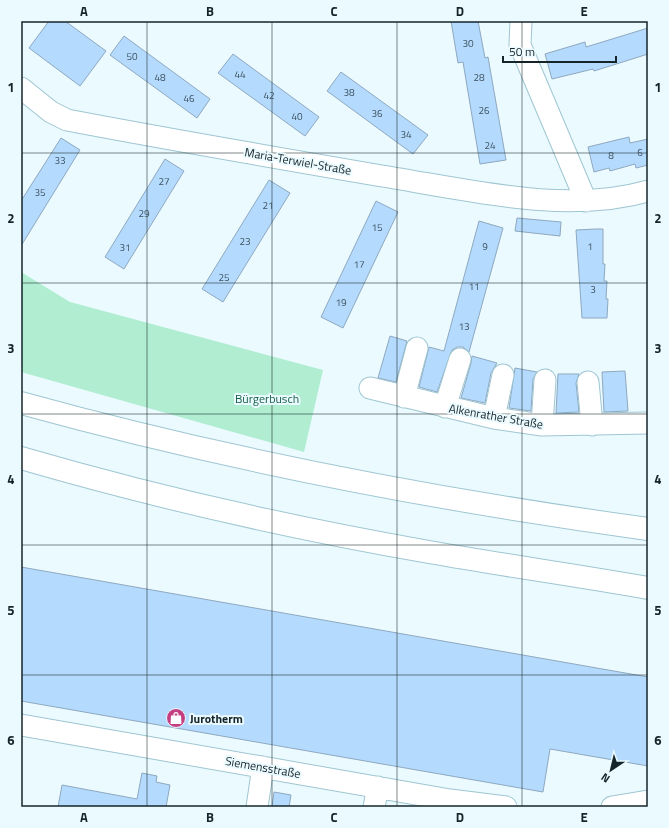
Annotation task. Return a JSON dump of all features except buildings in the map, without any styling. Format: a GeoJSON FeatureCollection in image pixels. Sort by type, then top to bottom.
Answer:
{"type":"FeatureCollection","features":[{"type":"Feature","properties":{"kind":"highway"},"geometry":{"type":"LineString","coordinates":[[21,403],[260,462],[460,500],[648,529]]}},
{"type":"Feature","properties":{"kind":"highway"},"geometry":{"type":"LineString","coordinates":[[21,458],[177,498],[336,534],[429,552],[648,588]]}},
{"type":"Feature","properties":{"kind":"street"},"geometry":{"type":"LineString","coordinates":[[521,21],[520,45],[586,201]]}},
{"type":"Feature","properties":{"kind":"street","name":"Maria-Terwiel-Straße"},"geometry":{"type":"LineString","coordinates":[[21,88],[51,112],[67,120],[308,164],[504,195],[570,202],[648,192]]}},
{"type":"Feature","properties":{"kind":"street"},"geometry":{"type":"LineString","coordinates":[[404,397],[417,348]]}},
{"type":"Feature","properties":{"kind":"street"},"geometry":{"type":"LineString","coordinates":[[446,407],[460,359]]}},
{"type":"Feature","properties":{"kind":"street"},"geometry":{"type":"LineString","coordinates":[[494,418],[503,375]]}},
{"type":"Feature","properties":{"kind":"street"},"geometry":{"type":"LineString","coordinates":[[542,424],[545,380]]}},
{"type":"Feature","properties":{"kind":"street"},"geometry":{"type":"LineString","coordinates":[[588,382],[592,425]]}},
{"type":"Feature","properties":{"kind":"street","name":"Alkenrather Straße"},"geometry":{"type":"LineString","coordinates":[[370,388],[494,418],[542,424],[592,425],[648,423]]}},
{"type":"Feature","properties":{"kind":"street","name":"Siemensstraße"},"geometry":{"type":"LineString","coordinates":[[21,725],[450,800],[506,807]]}},
{"type":"Feature","properties":{"kind":"street"},"geometry":{"type":"LineString","coordinates":[[257,807],[263,767]]}},
{"type":"Feature","properties":{"kind":"street"},"geometry":{"type":"LineString","coordinates":[[374,807],[378,787]]}},
{"type":"Feature","properties":{"kind":"street"},"geometry":{"type":"LineString","coordinates":[[612,807],[648,801]]}},
{"type":"Feature","properties":{"kind":"green space","name":"Bürgerbusch"},"geometry":{"type":"Polygon","coordinates":[[[21,272],[70,302],[323,370],[304,452],[21,372],[21,272]]]}},
{"type":"Feature","properties":{"kind":"place","name":"Jurotherm"},"geometry":{"type":"Point","coordinates":[176,718]}}]}
